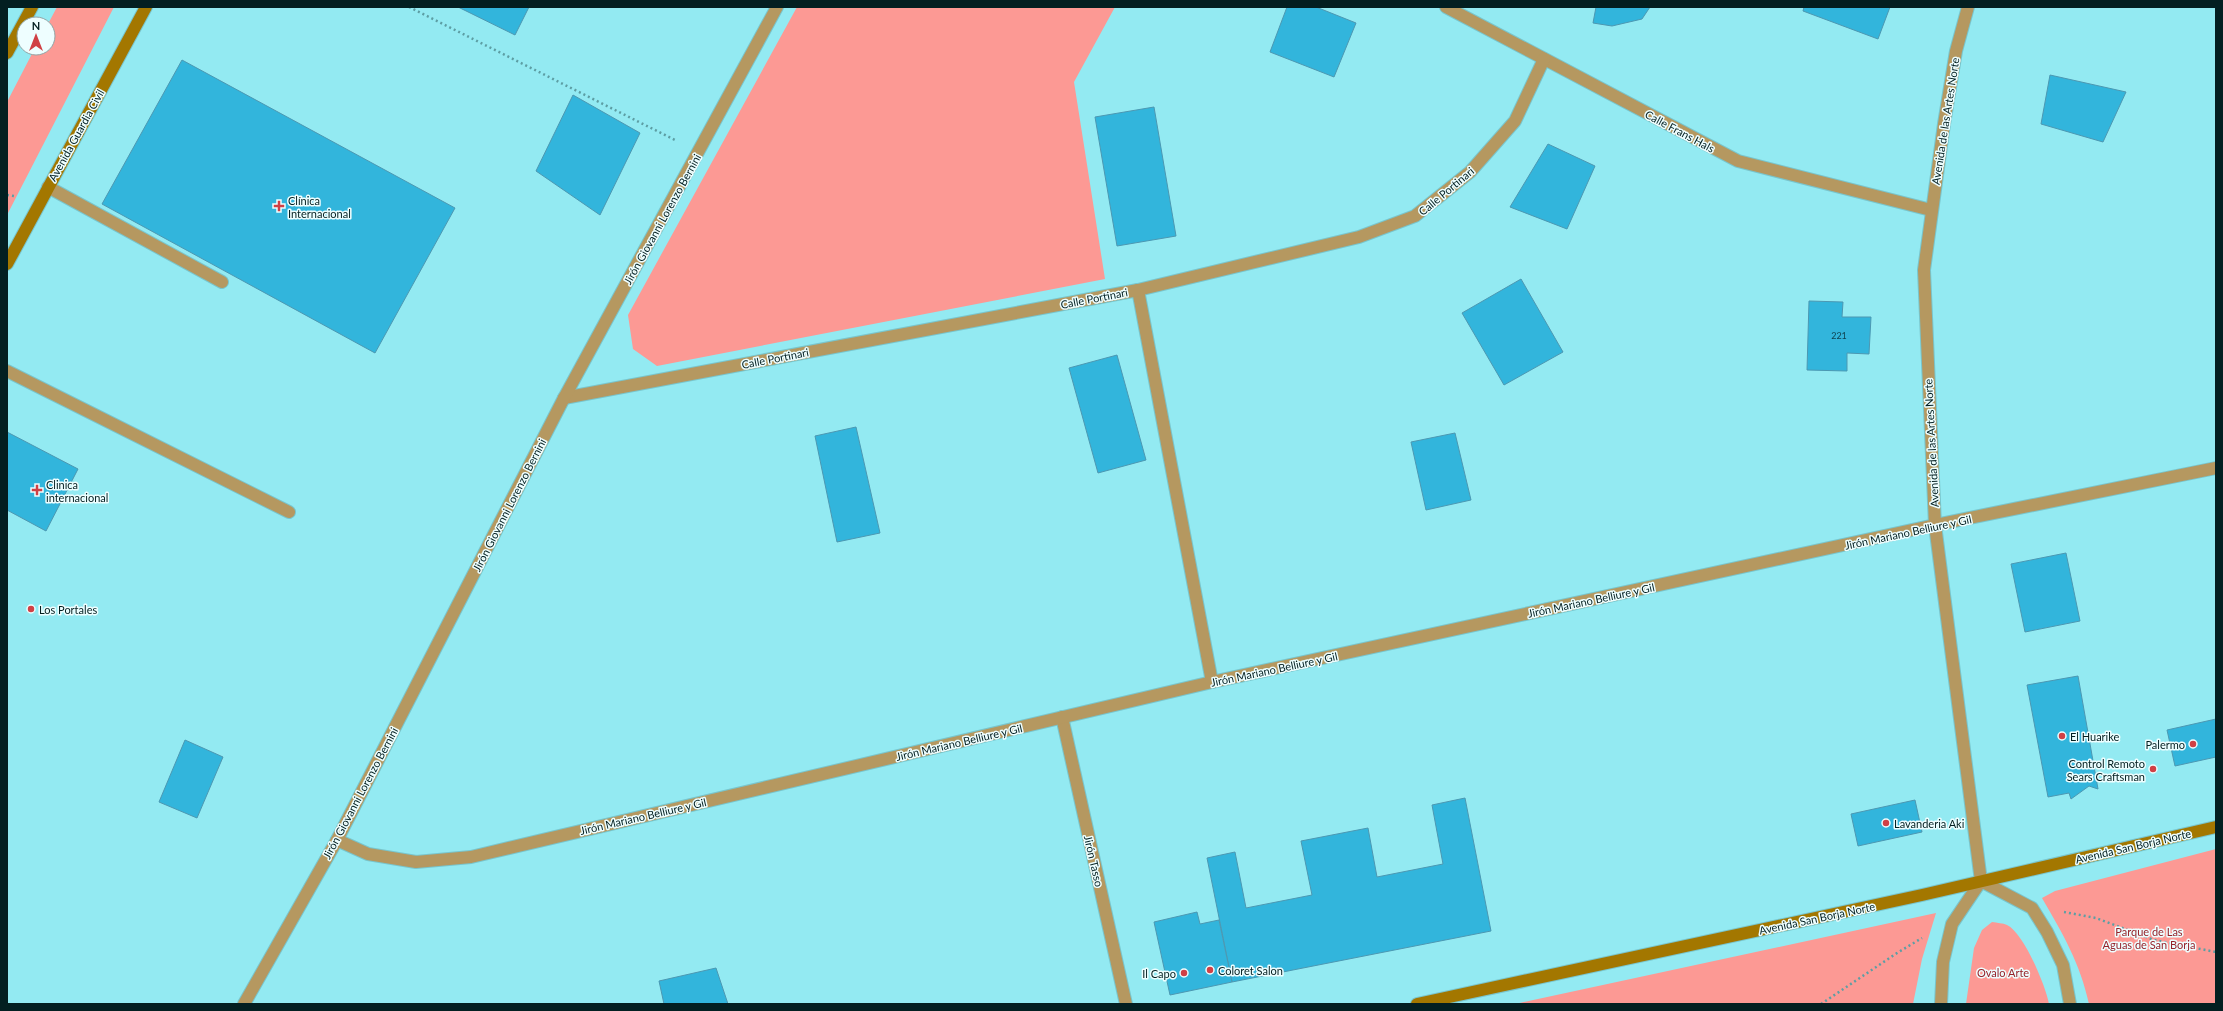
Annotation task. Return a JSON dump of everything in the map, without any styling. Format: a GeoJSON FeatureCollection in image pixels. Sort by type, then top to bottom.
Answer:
{"type":"FeatureCollection","features":[{"type":"Feature","properties":{"kind":"main road"},"geometry":{"type":"LineString","coordinates":[[7,53],[32,7]]}},
{"type":"Feature","properties":{"kind":"main road","name":"Avenida Guardia Civil"},"geometry":{"type":"LineString","coordinates":[[7,264],[145,8]]}},
{"type":"Feature","properties":{"kind":"main road","name":"Avenida San Borja Norte"},"geometry":{"type":"LineString","coordinates":[[1417,1004],[1981,881],[2216,827]]}},
{"type":"Feature","properties":{"kind":"street","name":"Jirón Giovanni Lorenzo Bernini"},"geometry":{"type":"LineString","coordinates":[[244,1004],[337,840],[564,398],[777,7]]}},
{"type":"Feature","properties":{"kind":"street","name":"Calle Frans Hals"},"geometry":{"type":"LineString","coordinates":[[1446,7],[1738,162],[1931,210]]}},
{"type":"Feature","properties":{"kind":"street","name":"Avenida de las Artes Norte"},"geometry":{"type":"LineString","coordinates":[[1968,7],[1956,51],[1931,210],[1924,270],[1935,525],[1981,881]]}},
{"type":"Feature","properties":{"kind":"street","name":"Calle Portinari"},"geometry":{"type":"LineString","coordinates":[[564,398],[1138,290],[1359,237],[1415,216],[1470,172],[1516,121],[1544,59]]}},
{"type":"Feature","properties":{"kind":"street"},"geometry":{"type":"LineString","coordinates":[[48,187],[222,282]]}},
{"type":"Feature","properties":{"kind":"street"},"geometry":{"type":"LineString","coordinates":[[1138,290],[1212,682]]}},
{"type":"Feature","properties":{"kind":"street"},"geometry":{"type":"LineString","coordinates":[[7,371],[289,512]]}},
{"type":"Feature","properties":{"kind":"street","name":"Jirón Mariano Belliure y Gil"},"geometry":{"type":"LineString","coordinates":[[337,840],[368,854],[416,862],[471,857],[1212,682],[1935,525],[2216,468]]}},
{"type":"Feature","properties":{"kind":"street","name":"Jirón Tasso"},"geometry":{"type":"LineString","coordinates":[[1062,717],[1126,1004]]}},
{"type":"Feature","properties":{"kind":"street"},"geometry":{"type":"LineString","coordinates":[[1940,1004],[1943,962],[1952,924],[1981,881],[2032,908],[2047,932],[2063,965],[2070,1004]]}},
{"type":"Feature","properties":{"kind":"path"},"geometry":{"type":"LineString","coordinates":[[409,7],[699,152]]}},
{"type":"Feature","properties":{"kind":"path"},"geometry":{"type":"LineString","coordinates":[[2032,908],[2096,918],[2154,940],[2216,952]]}},
{"type":"Feature","properties":{"kind":"path"},"geometry":{"type":"LineString","coordinates":[[1821,1004],[1896,953],[1952,924]]}},
{"type":"Feature","properties":{"kind":"green space"},"geometry":{"type":"Polygon","coordinates":[[[57,7],[114,7],[7,215],[7,102],[31,56],[56,56],[56,16],[52,16],[57,7]]]}},
{"type":"Feature","properties":{"kind":"green space"},"geometry":{"type":"Polygon","coordinates":[[[797,7],[1115,7],[1074,82],[1105,279],[657,366],[633,349],[628,315],[797,7]]]}},
{"type":"Feature","properties":{"kind":"green space","name":"Parque de Las Aguas de San Borja"},"geometry":{"type":"Polygon","coordinates":[[[2216,849],[2216,1004],[2089,1004],[2076,962],[2042,898],[2055,891],[2216,849]]]}},
{"type":"Feature","properties":{"kind":"green space"},"geometry":{"type":"Polygon","coordinates":[[[1936,913],[1922,959],[1913,1004],[1515,1004],[1936,913]]]}},
{"type":"Feature","properties":{"kind":"green space","name":"Ovalo Arte"},"geometry":{"type":"Polygon","coordinates":[[[1992,922],[2007,925],[2014,930],[2020,938],[2039,974],[2049,1004],[1966,1004],[1974,948],[1982,930],[1992,922]]]}},
{"type":"Feature","properties":{"kind":"building"},"geometry":{"type":"Polygon","coordinates":[[[458,7],[529,7],[515,35],[458,7]]]}},
{"type":"Feature","properties":{"kind":"building"},"geometry":{"type":"Polygon","coordinates":[[[1287,7],[1316,7],[1356,23],[1334,77],[1270,52],[1287,7]]]}},
{"type":"Feature","properties":{"kind":"building"},"geometry":{"type":"Polygon","coordinates":[[[1596,7],[1650,7],[1642,19],[1612,26],[1593,23],[1596,7]]]}},
{"type":"Feature","properties":{"kind":"building"},"geometry":{"type":"Polygon","coordinates":[[[1804,7],[1890,7],[1878,39],[1803,11],[1804,7]]]}},
{"type":"Feature","properties":{"kind":"building","name":"Clínica Internacional"},"geometry":{"type":"Polygon","coordinates":[[[182,60],[455,208],[375,353],[102,204],[182,60]]]}},
{"type":"Feature","properties":{"kind":"building"},"geometry":{"type":"Polygon","coordinates":[[[2050,75],[2126,92],[2103,142],[2041,124],[2050,75]]]}},
{"type":"Feature","properties":{"kind":"building"},"geometry":{"type":"Polygon","coordinates":[[[573,95],[640,133],[600,215],[536,171],[573,95]]]}},
{"type":"Feature","properties":{"kind":"building"},"geometry":{"type":"Polygon","coordinates":[[[1154,107],[1176,236],[1117,246],[1095,117],[1154,107]]]}},
{"type":"Feature","properties":{"kind":"building"},"geometry":{"type":"Polygon","coordinates":[[[1548,144],[1595,166],[1567,229],[1510,207],[1548,144]]]}},
{"type":"Feature","properties":{"kind":"building"},"geometry":{"type":"Polygon","coordinates":[[[1521,279],[1563,352],[1504,385],[1462,313],[1521,279]]]}},
{"type":"Feature","properties":{"kind":"building"},"geometry":{"type":"Polygon","coordinates":[[[1809,301],[1843,302],[1842,317],[1871,317],[1869,354],[1847,353],[1847,371],[1807,370],[1809,301]]]}},
{"type":"Feature","properties":{"kind":"building"},"geometry":{"type":"Polygon","coordinates":[[[1117,355],[1146,460],[1098,473],[1069,368],[1117,355]]]}},
{"type":"Feature","properties":{"kind":"building"},"geometry":{"type":"Polygon","coordinates":[[[856,427],[880,533],[837,542],[815,436],[856,427]]]}},
{"type":"Feature","properties":{"kind":"building","name":"Clinica internacional"},"geometry":{"type":"Polygon","coordinates":[[[7,432],[78,469],[46,531],[7,510],[7,432]]]}},
{"type":"Feature","properties":{"kind":"building"},"geometry":{"type":"Polygon","coordinates":[[[1455,433],[1471,500],[1426,510],[1411,442],[1455,433]]]}},
{"type":"Feature","properties":{"kind":"building"},"geometry":{"type":"Polygon","coordinates":[[[2066,553],[2080,621],[2025,632],[2011,564],[2066,553]]]}},
{"type":"Feature","properties":{"kind":"building","name":"El Huarike"},"geometry":{"type":"Polygon","coordinates":[[[2078,676],[2098,789],[2089,786],[2071,799],[2069,793],[2048,797],[2027,685],[2078,676]]]}},
{"type":"Feature","properties":{"kind":"building","name":"Palermo"},"geometry":{"type":"Polygon","coordinates":[[[2216,719],[2216,757],[2175,766],[2167,730],[2216,719]]]}},
{"type":"Feature","properties":{"kind":"building"},"geometry":{"type":"Polygon","coordinates":[[[185,740],[223,757],[197,818],[159,802],[185,740]]]}},
{"type":"Feature","properties":{"kind":"building"},"geometry":{"type":"Polygon","coordinates":[[[1465,798],[1491,931],[1232,982],[1207,858],[1235,852],[1246,908],[1312,895],[1301,841],[1368,828],[1377,877],[1443,864],[1432,805],[1465,798]]]}},
{"type":"Feature","properties":{"kind":"building","name":"Lavanderia Aki"},"geometry":{"type":"Polygon","coordinates":[[[1915,800],[1922,832],[1858,846],[1851,814],[1915,800]]]}},
{"type":"Feature","properties":{"kind":"building"},"geometry":{"type":"Polygon","coordinates":[[[1197,912],[1200,924],[1219,920],[1232,982],[1170,995],[1154,922],[1197,912]]]}},
{"type":"Feature","properties":{"kind":"building"},"geometry":{"type":"Polygon","coordinates":[[[716,968],[728,1004],[664,1004],[659,981],[716,968]]]}},
{"type":"Feature","properties":{"kind":"place","name":"Clínica Internacional"},"geometry":{"type":"Point","coordinates":[279,206]}},
{"type":"Feature","properties":{"kind":"place","name":"Clinica internacional"},"geometry":{"type":"Point","coordinates":[37,490]}},
{"type":"Feature","properties":{"kind":"place","name":"Los Portales"},"geometry":{"type":"Point","coordinates":[31,609]}},
{"type":"Feature","properties":{"kind":"place","name":"El Huarike"},"geometry":{"type":"Point","coordinates":[2062,736]}},
{"type":"Feature","properties":{"kind":"place","name":"Palermo"},"geometry":{"type":"Point","coordinates":[2193,744]}},
{"type":"Feature","properties":{"kind":"place","name":"Control Remoto Sears Craftsman"},"geometry":{"type":"Point","coordinates":[2153,769]}},
{"type":"Feature","properties":{"kind":"place","name":"Lavanderia Aki"},"geometry":{"type":"Point","coordinates":[1886,823]}},
{"type":"Feature","properties":{"kind":"place","name":"Coloret Salon"},"geometry":{"type":"Point","coordinates":[1210,970]}},
{"type":"Feature","properties":{"kind":"place","name":"Il Capo"},"geometry":{"type":"Point","coordinates":[1184,973]}}]}
